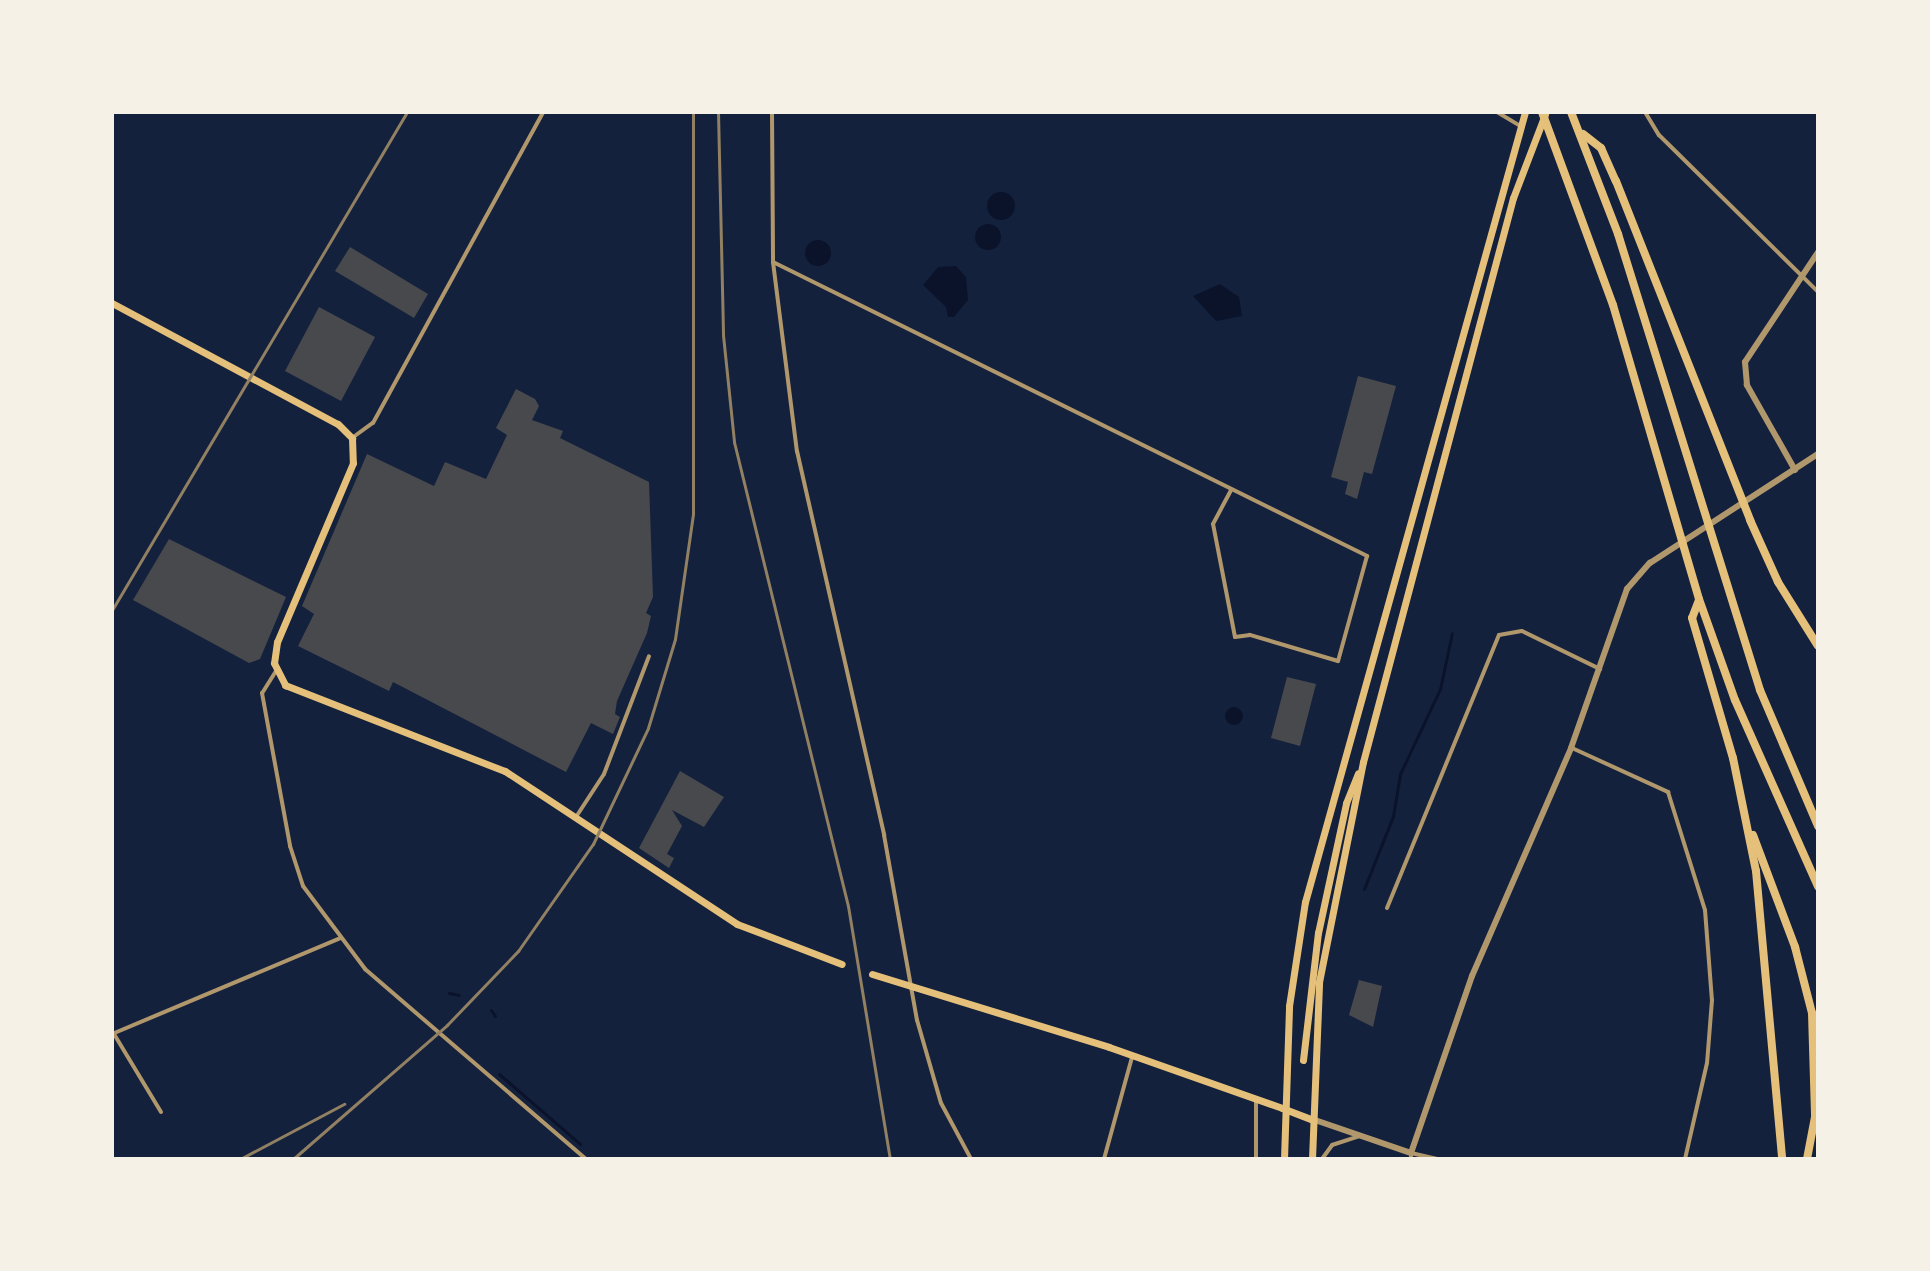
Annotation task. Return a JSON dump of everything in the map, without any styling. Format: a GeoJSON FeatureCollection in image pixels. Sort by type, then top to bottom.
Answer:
{"type":"FeatureCollection","features":[{"type":"Feature","properties":{"kind":"highway"},"geometry":{"type":"LineString","coordinates":[[1544,112],[1613,305],[1699,599],[1763,770],[1818,886]]}},
{"type":"Feature","properties":{"kind":"highway"},"geometry":{"type":"LineString","coordinates":[[1571,112],[1582,133],[1618,234],[1726,592],[1760,690],[1818,826]]}},
{"type":"Feature","properties":{"kind":"highway"},"geometry":{"type":"LineString","coordinates":[[1582,133],[1601,148],[1750,520],[1778,582],[1818,646]]}},
{"type":"Feature","properties":{"kind":"highway"},"geometry":{"type":"LineString","coordinates":[[1699,599],[1692,618],[1747,822],[1762,918],[1782,1159]]}},
{"type":"Feature","properties":{"kind":"highway"},"geometry":{"type":"LineString","coordinates":[[1747,822],[1790,932],[1812,1013],[1816,1073],[1808,1156]]}},
{"type":"Feature","properties":{"kind":"main road"},"geometry":{"type":"LineString","coordinates":[[1284,1159],[1282,1108],[1294,967],[1318,848],[1525,112]]}},
{"type":"Feature","properties":{"kind":"main road"},"geometry":{"type":"LineString","coordinates":[[1303,1060],[1310,988],[1334,851],[1363,762],[1513,198],[1544,112]]}},
{"type":"Feature","properties":{"kind":"main road"},"geometry":{"type":"LineString","coordinates":[[112,303],[338,424],[352,438],[353,463],[277,642],[276,671],[289,688],[490,765],[576,817],[737,924],[842,964]]}},
{"type":"Feature","properties":{"kind":"main road"},"geometry":{"type":"LineString","coordinates":[[1312,1159],[1311,1119],[1319,982],[1363,762]]}},
{"type":"Feature","properties":{"kind":"main road"},"geometry":{"type":"LineString","coordinates":[[872,974],[1133,1055],[1311,1119]]}},
{"type":"Feature","properties":{"kind":"street"},"geometry":{"type":"LineString","coordinates":[[352,438],[373,423],[543,112]]}},
{"type":"Feature","properties":{"kind":"street"},"geometry":{"type":"LineString","coordinates":[[772,112],[773,262],[800,466],[884,835],[909,986],[932,1079],[971,1159]]}},
{"type":"Feature","properties":{"kind":"street"},"geometry":{"type":"LineString","coordinates":[[1497,112],[1520,125]]}},
{"type":"Feature","properties":{"kind":"street"},"geometry":{"type":"LineString","coordinates":[[1645,112],[1659,135],[1818,292]]}},
{"type":"Feature","properties":{"kind":"street"},"geometry":{"type":"LineString","coordinates":[[1795,470],[1744,373],[1750,353],[1818,252]]}},
{"type":"Feature","properties":{"kind":"street"},"geometry":{"type":"LineString","coordinates":[[773,262],[1367,556],[1338,661],[1250,635],[1235,637],[1213,524],[1231,490]]}},
{"type":"Feature","properties":{"kind":"street"},"geometry":{"type":"LineString","coordinates":[[1411,1156],[1472,976],[1571,748],[1600,669],[1620,601],[1636,576],[1818,454]]}},
{"type":"Feature","properties":{"kind":"street"},"geometry":{"type":"LineString","coordinates":[[1387,908],[1499,635],[1522,631],[1600,669]]}},
{"type":"Feature","properties":{"kind":"street"},"geometry":{"type":"LineString","coordinates":[[576,817],[609,764],[649,656]]}},
{"type":"Feature","properties":{"kind":"street"},"geometry":{"type":"LineString","coordinates":[[276,671],[262,693],[290,846],[303,886],[340,938],[387,989],[586,1159]]}},
{"type":"Feature","properties":{"kind":"street"},"geometry":{"type":"LineString","coordinates":[[1571,748],[1668,792],[1705,910],[1712,1000],[1707,1063],[1685,1159]]}},
{"type":"Feature","properties":{"kind":"street"},"geometry":{"type":"LineString","coordinates":[[161,1112],[113,1034],[340,938]]}},
{"type":"Feature","properties":{"kind":"street"},"geometry":{"type":"LineString","coordinates":[[1104,1159],[1133,1055]]}},
{"type":"Feature","properties":{"kind":"street"},"geometry":{"type":"LineString","coordinates":[[1256,1099],[1256,1159]]}},
{"type":"Feature","properties":{"kind":"street"},"geometry":{"type":"LineString","coordinates":[[1311,1119],[1411,1156],[1438,1159]]}},
{"type":"Feature","properties":{"kind":"street"},"geometry":{"type":"LineString","coordinates":[[1322,1159],[1332,1145],[1360,1136]]}},
{"type":"Feature","properties":{"kind":"water"},"geometry":{"type":"Polygon","coordinates":[[[1001,192],[1011,196],[1015,206],[1011,216],[1001,220],[991,216],[987,206],[991,196],[1001,192]]]}},
{"type":"Feature","properties":{"kind":"water"},"geometry":{"type":"Polygon","coordinates":[[[988,224],[997,228],[1001,237],[997,246],[988,250],[979,246],[975,237],[979,228],[988,224]]]}},
{"type":"Feature","properties":{"kind":"water"},"geometry":{"type":"Polygon","coordinates":[[[818,240],[827,244],[831,253],[827,262],[818,266],[809,262],[805,253],[809,244],[818,240]]]}},
{"type":"Feature","properties":{"kind":"water"},"geometry":{"type":"Polygon","coordinates":[[[956,266],[966,277],[968,300],[954,317],[948,317],[946,307],[923,285],[938,267],[956,266]]]}},
{"type":"Feature","properties":{"kind":"water"},"geometry":{"type":"Polygon","coordinates":[[[1220,284],[1239,297],[1242,316],[1216,321],[1193,296],[1220,284]]]}},
{"type":"Feature","properties":{"kind":"water"},"geometry":{"type":"Polygon","coordinates":[[[1234,707],[1243,716],[1234,725],[1225,716],[1234,707]]]}},
{"type":"Feature","properties":{"kind":"building"},"geometry":{"type":"Polygon","coordinates":[[[350,247],[428,294],[414,318],[335,271],[350,247]]]}},
{"type":"Feature","properties":{"kind":"building"},"geometry":{"type":"Polygon","coordinates":[[[319,307],[375,337],[341,401],[285,371],[319,307]]]}},
{"type":"Feature","properties":{"kind":"building"},"geometry":{"type":"Polygon","coordinates":[[[1358,376],[1396,386],[1372,474],[1364,472],[1357,499],[1345,494],[1348,482],[1331,477],[1358,376]]]}},
{"type":"Feature","properties":{"kind":"building"},"geometry":{"type":"Polygon","coordinates":[[[516,389],[535,399],[539,406],[532,420],[563,431],[560,438],[649,482],[653,597],[646,613],[651,616],[647,633],[617,701],[615,714],[620,717],[613,734],[591,723],[566,772],[393,682],[389,691],[298,646],[314,614],[302,606],[367,454],[434,486],[445,462],[486,479],[507,435],[496,428],[516,389]]]}},
{"type":"Feature","properties":{"kind":"building"},"geometry":{"type":"Polygon","coordinates":[[[169,539],[286,597],[260,659],[249,663],[133,600],[169,539]]]}},
{"type":"Feature","properties":{"kind":"building"},"geometry":{"type":"Polygon","coordinates":[[[1287,677],[1316,684],[1300,746],[1271,738],[1287,677]]]}},
{"type":"Feature","properties":{"kind":"building"},"geometry":{"type":"Polygon","coordinates":[[[680,771],[724,797],[704,827],[672,810],[682,826],[667,854],[674,858],[669,868],[639,848],[680,771]]]}},
{"type":"Feature","properties":{"kind":"building"},"geometry":{"type":"Polygon","coordinates":[[[1359,980],[1382,986],[1373,1027],[1349,1015],[1359,980]]]}},
{"type":"Feature","properties":{"kind":"waterway"},"geometry":{"type":"LineString","coordinates":[[1364,889],[1393,816],[1400,774],[1440,689],[1452,633]]}},
{"type":"Feature","properties":{"kind":"waterway"},"geometry":{"type":"LineString","coordinates":[[449,993],[459,995]]}},
{"type":"Feature","properties":{"kind":"waterway"},"geometry":{"type":"LineString","coordinates":[[491,1010],[495,1016]]}},
{"type":"Feature","properties":{"kind":"waterway"},"geometry":{"type":"LineString","coordinates":[[499,1074],[580,1144]]}},
{"type":"Feature","properties":{"kind":"waterway"},"geometry":{"type":"LineString","coordinates":[[193,1159],[198,1158]]}},
{"type":"Feature","properties":{"kind":"railway"},"geometry":{"type":"LineString","coordinates":[[112,610],[407,112]]}},
{"type":"Feature","properties":{"kind":"railway"},"geometry":{"type":"LineString","coordinates":[[293,1159],[447,1025],[518,951],[593,844],[648,728],[675,639],[693,514],[693,112]]}},
{"type":"Feature","properties":{"kind":"railway"},"geometry":{"type":"LineString","coordinates":[[718,112],[723,335],[734,442],[848,906],[890,1159]]}},
{"type":"Feature","properties":{"kind":"railway"},"geometry":{"type":"LineString","coordinates":[[240,1159],[344,1104]]}}]}
